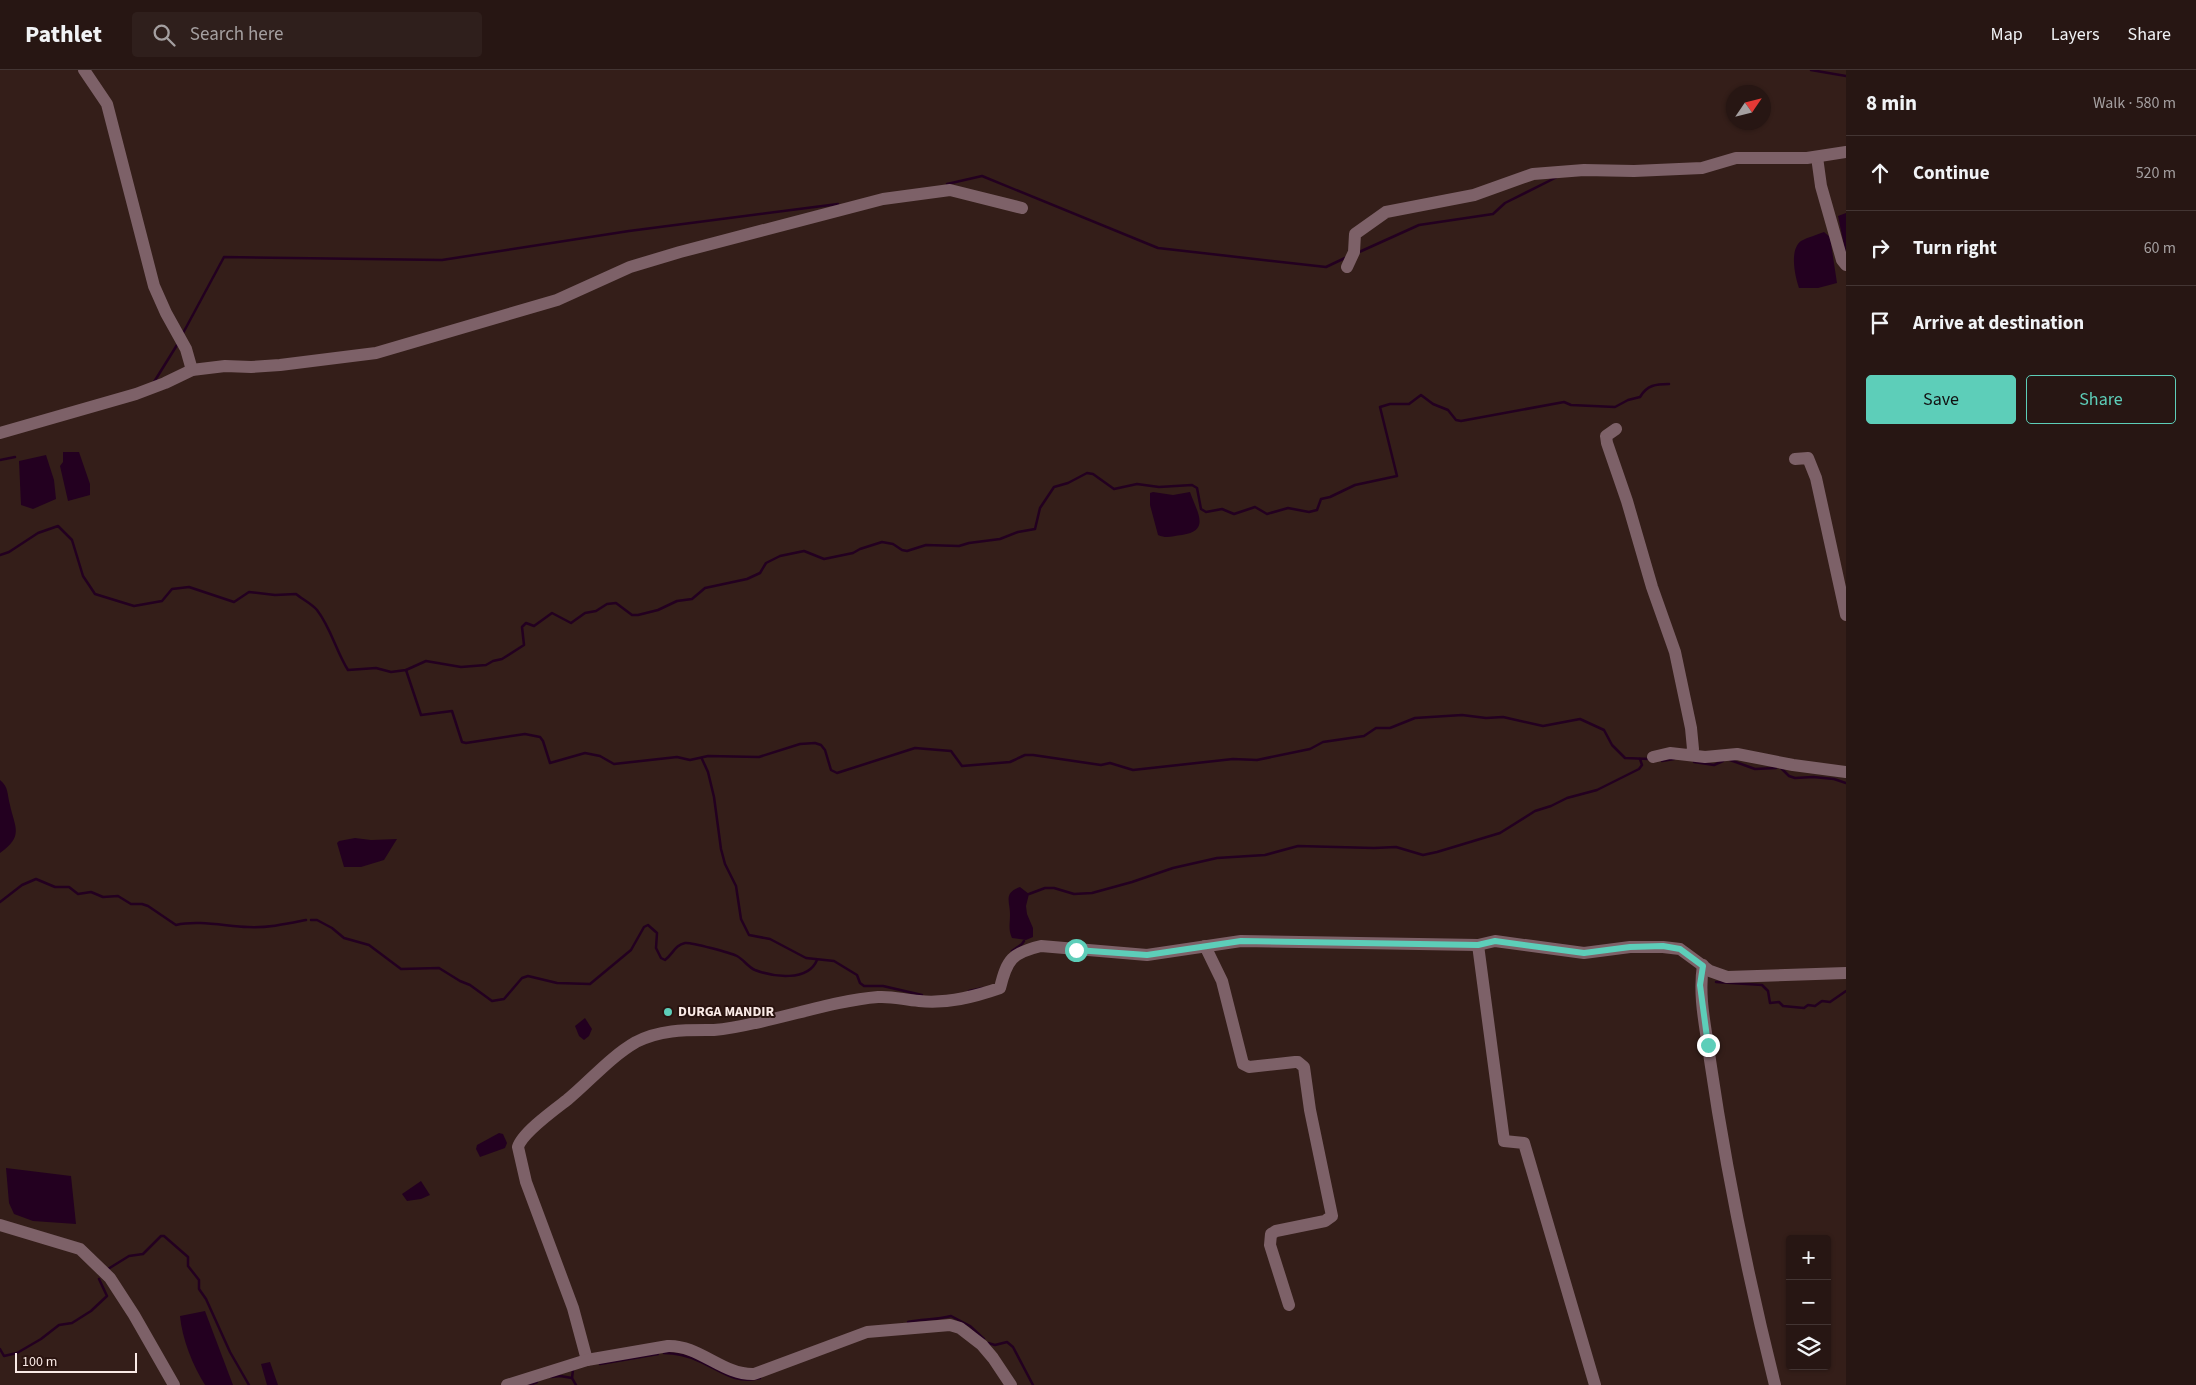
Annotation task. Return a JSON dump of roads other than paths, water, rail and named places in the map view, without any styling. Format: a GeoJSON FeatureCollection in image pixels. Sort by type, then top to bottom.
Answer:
{"type":"FeatureCollection","features":[{"type":"Feature","properties":{"kind":"street"},"geometry":{"type":"LineString","coordinates":[[84,70],[107,104],[154,286],[166,313],[186,349],[192,370]]}},
{"type":"Feature","properties":{"kind":"street"},"geometry":{"type":"LineString","coordinates":[[1347,267],[1354,252],[1356,234],[1386,212],[1474,195],[1533,174],[1584,170],[1634,171],[1702,168],[1736,158],[1817,156],[1846,152]]}},
{"type":"Feature","properties":{"kind":"street"},"geometry":{"type":"LineString","coordinates":[[1817,156],[1821,186],[1832,219],[1834,234],[1846,265]]}},
{"type":"Feature","properties":{"kind":"street"},"geometry":{"type":"LineString","coordinates":[[0,433],[136,394],[192,370],[280,365],[376,353],[557,300],[630,268],[680,252],[883,199],[950,190],[1022,208]]}},
{"type":"Feature","properties":{"kind":"street"},"geometry":{"type":"LineString","coordinates":[[1616,429],[1606,436],[1652,587],[1675,652],[1691,728],[1693,749],[1691,754]]}},
{"type":"Feature","properties":{"kind":"street"},"geometry":{"type":"LineString","coordinates":[[1795,459],[1808,458],[1814,470],[1846,615]]}},
{"type":"Feature","properties":{"kind":"street"},"geometry":{"type":"LineString","coordinates":[[1653,757],[1670,753],[1705,757],[1737,754],[1793,765],[1846,772]]}},
{"type":"Feature","properties":{"kind":"street"},"geometry":{"type":"LineString","coordinates":[[587,1360],[572,1308],[536,1212],[519,1159],[519,1141],[623,1050],[638,1041],[655,1035],[681,1029],[715,1030],[859,999],[893,996],[918,1001],[966,1000],[1000,988],[1005,966],[1011,959],[1026,950],[1042,946],[1147,955],[1241,941],[1478,945],[1495,941],[1584,953],[1630,947],[1663,946],[1680,949],[1710,971],[1727,977],[1846,973]]}},
{"type":"Feature","properties":{"kind":"street"},"geometry":{"type":"LineString","coordinates":[[1478,945],[1504,1141],[1524,1143],[1594,1385]]}},
{"type":"Feature","properties":{"kind":"street"},"geometry":{"type":"LineString","coordinates":[[1205,946],[1222,981],[1244,1064],[1249,1067],[1298,1062],[1304,1067],[1310,1110],[1332,1216],[1325,1221],[1276,1231],[1271,1234],[1270,1245],[1289,1304]]}},
{"type":"Feature","properties":{"kind":"street"},"geometry":{"type":"LineString","coordinates":[[1703,966],[1700,985],[1703,1016],[1723,1148],[1746,1265],[1775,1385]]}},
{"type":"Feature","properties":{"kind":"street"},"geometry":{"type":"LineString","coordinates":[[0,1225],[80,1249],[110,1278],[134,1315],[174,1385]]}},
{"type":"Feature","properties":{"kind":"street"},"geometry":{"type":"LineString","coordinates":[[507,1385],[587,1360],[678,1346],[736,1373],[754,1374],[867,1332],[950,1325],[960,1328],[982,1345],[1011,1385]]}},
{"type":"Feature","properties":{"kind":"waterway"},"geometry":{"type":"LineString","coordinates":[[1811,70],[1846,76]]}},
{"type":"Feature","properties":{"kind":"waterway"},"geometry":{"type":"LineString","coordinates":[[947,184],[982,176],[1158,248],[1326,267],[1345,258]]}},
{"type":"Feature","properties":{"kind":"waterway"},"geometry":{"type":"LineString","coordinates":[[1357,253],[1419,225],[1493,214],[1505,203],[1557,177]]}},
{"type":"Feature","properties":{"kind":"waterway"},"geometry":{"type":"LineString","coordinates":[[182,335],[224,257],[442,260],[629,231],[838,204]]}},
{"type":"Feature","properties":{"kind":"waterway"},"geometry":{"type":"LineString","coordinates":[[154,382],[177,345]]}},
{"type":"Feature","properties":{"kind":"waterway"},"geometry":{"type":"LineString","coordinates":[[0,555],[9,552],[38,533],[58,526],[72,540],[83,576],[95,594],[134,606],[162,601],[172,589],[189,587],[234,602],[249,592],[275,595],[296,594],[315,608],[322,617],[348,670],[376,668],[391,672],[406,670],[426,661],[461,667],[486,665],[502,659],[524,645],[522,627],[526,623],[534,626],[552,613],[571,623],[585,613],[596,611],[607,604],[616,603],[632,615],[638,615],[658,610],[677,601],[692,599],[705,588],[747,579],[760,573],[766,563],[780,556],[804,551],[824,559],[853,553],[882,542],[893,544],[907,551],[926,545],[959,546],[1000,539],[1018,532],[1035,529],[1040,508],[1054,487],[1068,483],[1087,473],[1093,474],[1114,489],[1137,484],[1159,487],[1192,485],[1197,488],[1201,509],[1206,512],[1222,509],[1234,514],[1255,507],[1267,514],[1288,508],[1309,512],[1317,510],[1321,499],[1330,497],[1355,485],[1397,476],[1380,407],[1390,404],[1409,404],[1421,395],[1433,404],[1448,410],[1456,420],[1461,421],[1564,402],[1571,405],[1615,407],[1628,400],[1640,397],[1652,386],[1669,384]]}},
{"type":"Feature","properties":{"kind":"waterway"},"geometry":{"type":"LineString","coordinates":[[0,460],[15,457]]}},
{"type":"Feature","properties":{"kind":"waterway"},"geometry":{"type":"LineString","coordinates":[[406,670],[421,715],[452,711],[462,742],[525,734],[540,737],[550,763],[585,753],[600,756],[614,764],[677,757],[690,760],[708,756],[759,757],[800,744],[815,743],[821,745],[825,750],[831,770],[837,773],[915,748],[951,751],[962,766],[1010,762],[1025,755],[1033,755],[1101,765],[1110,763],[1133,770],[1233,759],[1257,760],[1310,749],[1323,742],[1364,736],[1376,728],[1390,728],[1415,718],[1462,715],[1486,718],[1503,717],[1543,726],[1580,719],[1604,730],[1612,745],[1625,758],[1650,759]]}},
{"type":"Feature","properties":{"kind":"waterway"},"geometry":{"type":"LineString","coordinates":[[702,759],[708,772],[714,797],[721,849],[725,864],[736,886],[741,919],[749,935],[770,939],[806,958],[834,961],[857,975],[860,983],[864,986],[883,986],[922,995]]}},
{"type":"Feature","properties":{"kind":"waterway"},"geometry":{"type":"LineString","coordinates":[[1029,894],[1045,888],[1054,888],[1074,894],[1092,893],[1173,868],[1217,858],[1265,855],[1298,846],[1396,847],[1423,855],[1437,852],[1500,833],[1535,811],[1567,798],[1597,790],[1639,769],[1642,765],[1640,759]]}},
{"type":"Feature","properties":{"kind":"waterway"},"geometry":{"type":"LineString","coordinates":[[1662,761],[1674,759]]}},
{"type":"Feature","properties":{"kind":"waterway"},"geometry":{"type":"LineString","coordinates":[[1730,760],[1755,769],[1776,768]]}},
{"type":"Feature","properties":{"kind":"waterway"},"geometry":{"type":"LineString","coordinates":[[1694,762],[1714,765],[1723,761]]}},
{"type":"Feature","properties":{"kind":"waterway"},"geometry":{"type":"LineString","coordinates":[[1781,768],[1789,776],[1795,778],[1834,779],[1846,783]]}},
{"type":"Feature","properties":{"kind":"waterway"},"geometry":{"type":"LineString","coordinates":[[0,902],[22,885],[36,879],[55,887],[69,887],[78,894],[91,892],[103,897],[118,896],[131,904],[148,906],[176,925],[202,923],[263,927],[306,920]]}},
{"type":"Feature","properties":{"kind":"waterway"},"geometry":{"type":"LineString","coordinates":[[311,920],[317,920],[332,928],[344,938],[369,945],[401,969],[439,968],[470,985],[492,1001],[504,999],[522,978],[528,976],[557,983],[590,984],[631,950],[644,927],[648,925],[657,933],[656,948],[661,958],[665,960],[676,948],[685,943],[733,955],[755,970],[780,976],[798,975],[806,972],[817,960]]}},
{"type":"Feature","properties":{"kind":"waterway"},"geometry":{"type":"LineString","coordinates":[[1012,951],[1024,941]]}},
{"type":"Feature","properties":{"kind":"waterway"},"geometry":{"type":"LineString","coordinates":[[1716,982],[1762,985],[1768,991],[1770,1003],[1779,1002],[1783,1006],[1804,1008],[1808,1005],[1815,1006],[1822,1001],[1830,1002],[1846,991]]}},
{"type":"Feature","properties":{"kind":"waterway"},"geometry":{"type":"LineString","coordinates":[[969,991],[983,988]]}},
{"type":"Feature","properties":{"kind":"waterway"},"geometry":{"type":"LineString","coordinates":[[108,1269],[129,1256],[143,1254],[161,1236],[164,1236],[188,1257],[188,1266],[199,1280],[199,1289],[206,1299],[230,1352],[249,1385]]}},
{"type":"Feature","properties":{"kind":"waterway"},"geometry":{"type":"LineString","coordinates":[[0,1349],[4,1356],[17,1353],[41,1339],[59,1325],[72,1323],[91,1311],[107,1296],[99,1279]]}},
{"type":"Feature","properties":{"kind":"waterway"},"geometry":{"type":"LineString","coordinates":[[908,1322],[951,1316],[970,1326],[984,1339]]}},
{"type":"Feature","properties":{"kind":"waterway"},"geometry":{"type":"LineString","coordinates":[[988,1343],[995,1345],[1007,1342],[1013,1347],[1033,1385]]}},
{"type":"Feature","properties":{"kind":"waterway"},"geometry":{"type":"LineString","coordinates":[[664,1353],[691,1358],[735,1378],[743,1380],[760,1378]]}},
{"type":"Feature","properties":{"kind":"waterway"},"geometry":{"type":"LineString","coordinates":[[600,1364],[658,1354]]}},
{"type":"Feature","properties":{"kind":"waterway"},"geometry":{"type":"LineString","coordinates":[[551,1377],[572,1378],[573,1370]]}},
{"type":"Feature","properties":{"kind":"waterway"},"geometry":{"type":"LineString","coordinates":[[572,1378],[576,1385]]}},
{"type":"Feature","properties":{"kind":"waterway"},"geometry":{"type":"LineString","coordinates":[[530,1385],[537,1382]]}},
{"type":"Feature","properties":{"kind":"place","name":"DURGA MANDIR"},"geometry":{"type":"Point","coordinates":[668,1012]}}]}
